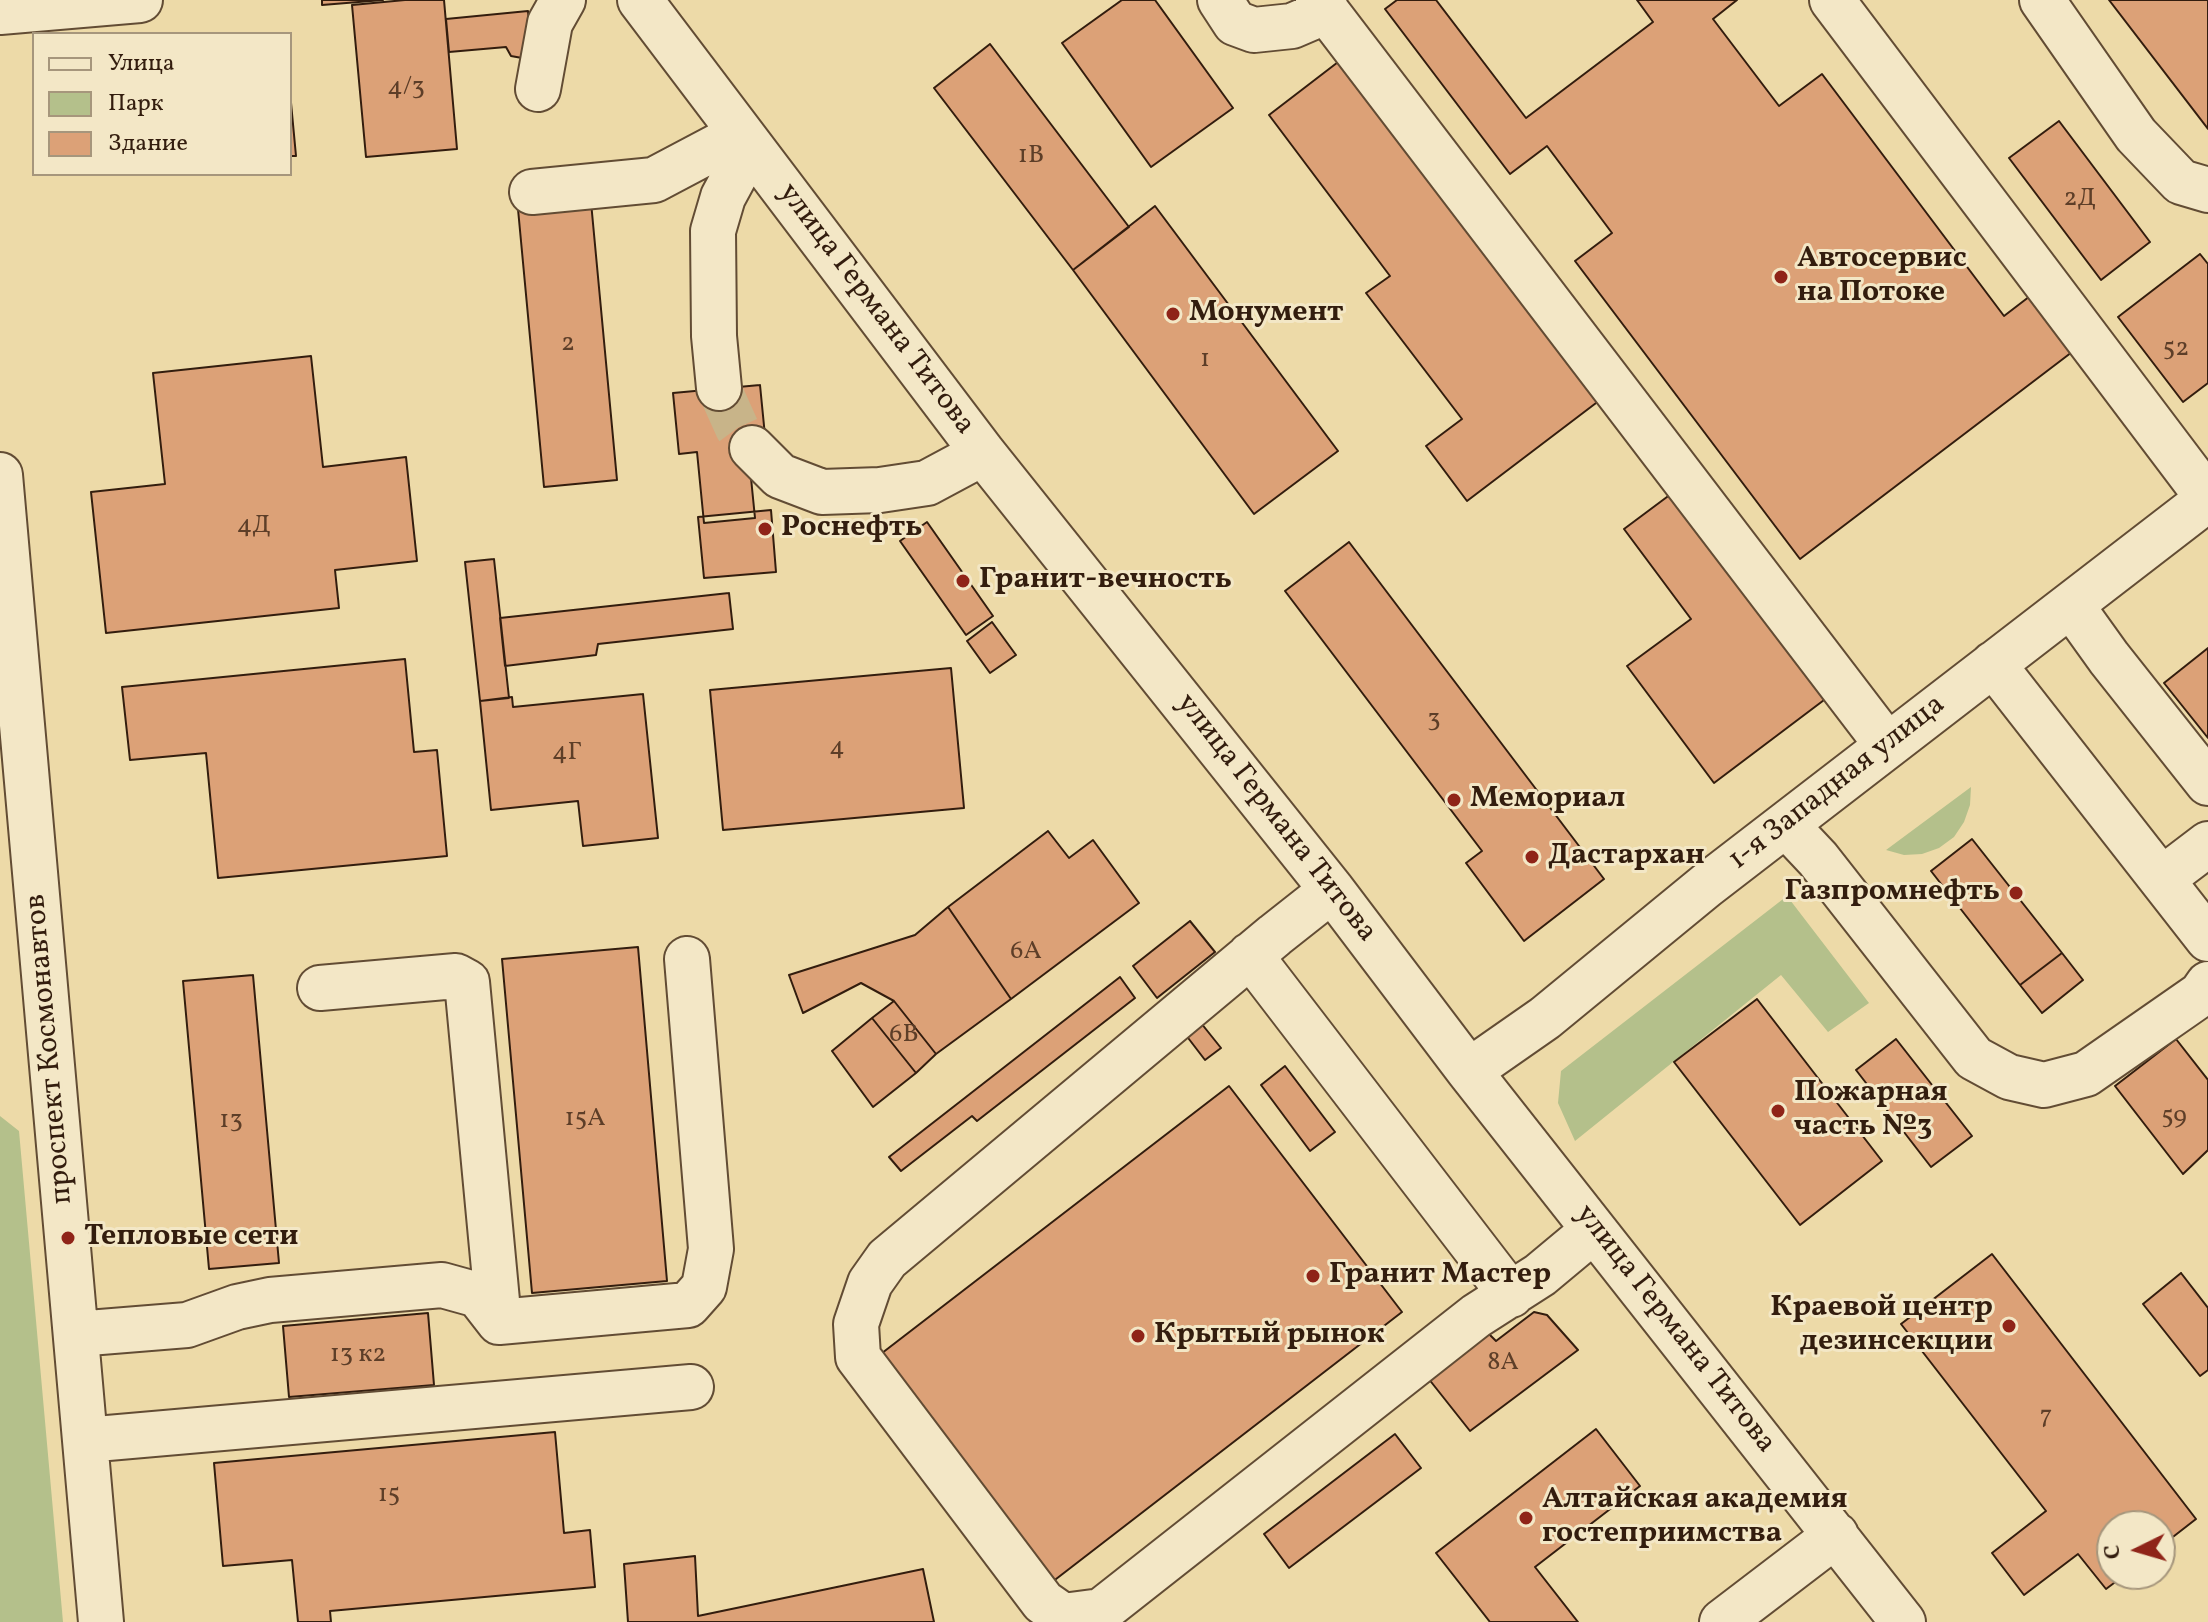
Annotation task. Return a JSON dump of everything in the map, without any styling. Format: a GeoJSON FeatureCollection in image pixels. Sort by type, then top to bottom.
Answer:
{"type":"FeatureCollection","features":[{"type":"Feature","properties":{"kind":"street"},"geometry":{"type":"LineString","coordinates":[[0,12],[140,0]]}},
{"type":"Feature","properties":{"kind":"street"},"geometry":{"type":"LineString","coordinates":[[538,89],[550,23],[563,0]]}},
{"type":"Feature","properties":{"kind":"street"},"geometry":{"type":"LineString","coordinates":[[1220,0],[1235,23],[1254,30],[1292,26],[1322,6],[1887,745]]}},
{"type":"Feature","properties":{"kind":"street"},"geometry":{"type":"LineString","coordinates":[[1832,0],[2208,498]]}},
{"type":"Feature","properties":{"kind":"street"},"geometry":{"type":"LineString","coordinates":[[2042,0],[2136,135],[2181,182],[2208,190]]}},
{"type":"Feature","properties":{"kind":"street","name":"улица Германа Титова"},"geometry":{"type":"LineString","coordinates":[[644,5],[983,453],[1332,890],[1469,1071],[1903,1622]]}},
{"type":"Feature","properties":{"kind":"street"},"geometry":{"type":"LineString","coordinates":[[532,192],[654,180],[746,140]]}},
{"type":"Feature","properties":{"kind":"street"},"geometry":{"type":"LineString","coordinates":[[719,388],[714,336],[713,231],[746,140]]}},
{"type":"Feature","properties":{"kind":"street"},"geometry":{"type":"LineString","coordinates":[[752,448],[780,476],[822,492],[880,490],[927,483],[983,453]]}},
{"type":"Feature","properties":{"kind":"street","name":"проспект Космонавтов"},"geometry":{"type":"LineString","coordinates":[[0,475],[101,1622]]}},
{"type":"Feature","properties":{"kind":"street","name":"1-я Западная улица"},"geometry":{"type":"LineString","coordinates":[[1469,1071],[1545,1018],[1707,885],[2208,498]]}},
{"type":"Feature","properties":{"kind":"street"},"geometry":{"type":"LineString","coordinates":[[2071,605],[2208,783]]}},
{"type":"Feature","properties":{"kind":"street"},"geometry":{"type":"LineString","coordinates":[[1993,664],[2208,939]]}},
{"type":"Feature","properties":{"kind":"street"},"geometry":{"type":"LineString","coordinates":[[1786,825],[1818,859],[1974,1058],[2009,1077],[2044,1085],[2086,1074],[2201,994],[2208,984]]}},
{"type":"Feature","properties":{"kind":"street"},"geometry":{"type":"LineString","coordinates":[[2162,879],[2208,844]]}},
{"type":"Feature","properties":{"kind":"street"},"geometry":{"type":"LineString","coordinates":[[1332,890],[887,1259],[870,1283],[856,1324],[858,1357],[1043,1602],[1063,1616],[1101,1611],[1476,1316],[1511,1295],[1594,1230]]}},
{"type":"Feature","properties":{"kind":"street"},"geometry":{"type":"LineString","coordinates":[[1250,955],[1511,1295]]}},
{"type":"Feature","properties":{"kind":"street"},"geometry":{"type":"LineString","coordinates":[[499,1322],[688,1305],[704,1287],[711,1249],[687,959]]}},
{"type":"Feature","properties":{"kind":"street"},"geometry":{"type":"LineString","coordinates":[[320,988],[456,976],[467,982],[499,1322]]}},
{"type":"Feature","properties":{"kind":"street"},"geometry":{"type":"LineString","coordinates":[[76,1334],[187,1325],[237,1307],[270,1300],[442,1285],[478,1295],[499,1322]]}},
{"type":"Feature","properties":{"kind":"street"},"geometry":{"type":"LineString","coordinates":[[85,1440],[691,1387]]}},
{"type":"Feature","properties":{"kind":"street"},"geometry":{"type":"LineString","coordinates":[[1722,1622],[1836,1535]]}},
{"type":"Feature","properties":{"kind":"green space"},"geometry":{"type":"Polygon","coordinates":[[[1971,787],[1970,805],[1954,837],[1939,848],[1922,854],[1904,855],[1886,850],[1971,787]]]}},
{"type":"Feature","properties":{"kind":"green space"},"geometry":{"type":"Polygon","coordinates":[[[1787,896],[1869,1003],[1828,1032],[1781,975],[1575,1141],[1558,1103],[1561,1071],[1787,896]]]}},
{"type":"Feature","properties":{"kind":"green space"},"geometry":{"type":"Polygon","coordinates":[[[0,1116],[19,1131],[63,1622],[0,1622],[0,1116]]]}},
{"type":"Feature","properties":{"kind":"building"},"geometry":{"type":"Polygon","coordinates":[[[322,0],[383,0],[322,5],[322,0]]]}},
{"type":"Feature","properties":{"kind":"building"},"geometry":{"type":"Polygon","coordinates":[[[444,0],[457,149],[366,157],[352,5],[444,0]]]}},
{"type":"Feature","properties":{"kind":"building"},"geometry":{"type":"Polygon","coordinates":[[[1122,0],[1155,0],[1233,108],[1151,167],[1062,43],[1122,0]]]}},
{"type":"Feature","properties":{"kind":"building","name":"Автосервис на Потоке"},"geometry":{"type":"Polygon","coordinates":[[[1397,0],[1436,0],[1526,118],[1653,22],[1637,0],[1737,0],[1713,19],[1779,106],[1822,74],[2004,316],[2034,293],[2076,349],[1800,559],[1575,261],[1612,233],[1547,146],[1510,174],[1385,9],[1397,0]]]}},
{"type":"Feature","properties":{"kind":"building"},"geometry":{"type":"Polygon","coordinates":[[[2109,0],[2208,0],[2208,129],[2109,0]]]}},
{"type":"Feature","properties":{"kind":"building"},"geometry":{"type":"Polygon","coordinates":[[[528,11],[531,43],[522,58],[511,56],[506,47],[449,52],[446,19],[528,11]]]}},
{"type":"Feature","properties":{"kind":"building"},"geometry":{"type":"Polygon","coordinates":[[[990,44],[1129,227],[1073,270],[934,88],[990,44]]]}},
{"type":"Feature","properties":{"kind":"building"},"geometry":{"type":"Polygon","coordinates":[[[1342,59],[1600,400],[1467,501],[1426,446],[1462,419],[1366,293],[1390,276],[1269,115],[1342,59]]]}},
{"type":"Feature","properties":{"kind":"building"},"geometry":{"type":"Polygon","coordinates":[[[292,113],[296,156],[292,156],[292,113]]]}},
{"type":"Feature","properties":{"kind":"building"},"geometry":{"type":"Polygon","coordinates":[[[2059,121],[2150,242],[2101,280],[2009,158],[2059,121]]]}},
{"type":"Feature","properties":{"kind":"building"},"geometry":{"type":"Polygon","coordinates":[[[591,202],[617,480],[544,487],[518,209],[591,202]]]}},
{"type":"Feature","properties":{"kind":"building"},"geometry":{"type":"Polygon","coordinates":[[[1155,206],[1338,451],[1254,514],[1073,270],[1155,206]]]}},
{"type":"Feature","properties":{"kind":"building"},"geometry":{"type":"Polygon","coordinates":[[[2200,254],[2208,264],[2208,383],[2183,402],[2118,317],[2200,254]]]}},
{"type":"Feature","properties":{"kind":"building"},"geometry":{"type":"Polygon","coordinates":[[[311,356],[323,467],[406,457],[417,561],[335,570],[339,608],[106,633],[91,492],[165,484],[153,373],[311,356]]]}},
{"type":"Feature","properties":{"kind":"building"},"geometry":{"type":"Polygon","coordinates":[[[760,385],[766,446],[748,448],[755,518],[704,523],[697,452],[679,454],[673,393],[760,385]]]}},
{"type":"Feature","properties":{"kind":"building"},"geometry":{"type":"Polygon","coordinates":[[[1679,488],[1832,694],[1714,783],[1627,666],[1691,619],[1624,529],[1679,488]]]}},
{"type":"Feature","properties":{"kind":"building"},"geometry":{"type":"Polygon","coordinates":[[[771,510],[776,572],[704,578],[698,517],[771,510]]]}},
{"type":"Feature","properties":{"kind":"building"},"geometry":{"type":"Polygon","coordinates":[[[927,522],[993,616],[966,635],[900,541],[927,522]]]}},
{"type":"Feature","properties":{"kind":"building"},"geometry":{"type":"Polygon","coordinates":[[[1349,542],[1604,879],[1524,941],[1466,863],[1482,851],[1285,591],[1349,542]]]}},
{"type":"Feature","properties":{"kind":"building"},"geometry":{"type":"Polygon","coordinates":[[[494,559],[509,698],[480,701],[465,562],[494,559]]]}},
{"type":"Feature","properties":{"kind":"building"},"geometry":{"type":"Polygon","coordinates":[[[729,593],[733,629],[598,644],[596,655],[505,666],[500,618],[729,593]]]}},
{"type":"Feature","properties":{"kind":"building"},"geometry":{"type":"Polygon","coordinates":[[[992,622],[1016,655],[990,673],[967,641],[992,622]]]}},
{"type":"Feature","properties":{"kind":"building"},"geometry":{"type":"Polygon","coordinates":[[[2208,648],[2208,738],[2164,683],[2208,648]]]}},
{"type":"Feature","properties":{"kind":"building"},"geometry":{"type":"Polygon","coordinates":[[[405,659],[414,752],[437,750],[447,856],[218,878],[206,753],[130,760],[122,687],[405,659]]]}},
{"type":"Feature","properties":{"kind":"building"},"geometry":{"type":"Polygon","coordinates":[[[951,668],[964,808],[723,830],[710,690],[951,668]]]}},
{"type":"Feature","properties":{"kind":"building"},"geometry":{"type":"Polygon","coordinates":[[[643,694],[658,838],[583,846],[578,801],[491,810],[480,701],[512,697],[513,707],[643,694]]]}},
{"type":"Feature","properties":{"kind":"building"},"geometry":{"type":"Polygon","coordinates":[[[1048,831],[1069,858],[1093,840],[1139,903],[1011,999],[948,907],[1048,831]]]}},
{"type":"Feature","properties":{"kind":"building"},"geometry":{"type":"Polygon","coordinates":[[[1972,839],[2062,953],[2020,985],[1931,871],[1972,839]]]}},
{"type":"Feature","properties":{"kind":"building"},"geometry":{"type":"Polygon","coordinates":[[[948,907],[1011,999],[936,1054],[894,1001],[861,983],[803,1013],[789,975],[915,935],[948,907]]]}},
{"type":"Feature","properties":{"kind":"building"},"geometry":{"type":"Polygon","coordinates":[[[1190,921],[1215,952],[1157,998],[1133,966],[1190,921]]]}},
{"type":"Feature","properties":{"kind":"building"},"geometry":{"type":"Polygon","coordinates":[[[638,947],[667,1281],[532,1293],[502,959],[638,947]]]}},
{"type":"Feature","properties":{"kind":"building"},"geometry":{"type":"Polygon","coordinates":[[[2062,953],[2083,980],[2042,1013],[2020,985],[2062,953]]]}},
{"type":"Feature","properties":{"kind":"building"},"geometry":{"type":"Polygon","coordinates":[[[253,975],[279,1263],[209,1269],[183,981],[253,975]]]}},
{"type":"Feature","properties":{"kind":"building"},"geometry":{"type":"Polygon","coordinates":[[[1120,977],[1135,998],[977,1121],[972,1116],[901,1171],[889,1157],[1120,977]]]}},
{"type":"Feature","properties":{"kind":"building","name":"Пожарная часть №3"},"geometry":{"type":"Polygon","coordinates":[[[1757,999],[1882,1161],[1800,1225],[1674,1062],[1757,999]]]}},
{"type":"Feature","properties":{"kind":"building"},"geometry":{"type":"Polygon","coordinates":[[[894,1001],[936,1054],[916,1073],[872,1018],[894,1001]]]}},
{"type":"Feature","properties":{"kind":"building"},"geometry":{"type":"Polygon","coordinates":[[[872,1018],[916,1073],[873,1107],[832,1051],[872,1018]]]}},
{"type":"Feature","properties":{"kind":"building"},"geometry":{"type":"Polygon","coordinates":[[[1197,1018],[1221,1048],[1205,1060],[1182,1030],[1197,1018]]]}},
{"type":"Feature","properties":{"kind":"building"},"geometry":{"type":"Polygon","coordinates":[[[1896,1039],[1972,1136],[1931,1167],[1856,1070],[1896,1039]]]}},
{"type":"Feature","properties":{"kind":"building"},"geometry":{"type":"Polygon","coordinates":[[[2176,1039],[2208,1080],[2208,1150],[2183,1174],[2115,1086],[2176,1039]]]}},
{"type":"Feature","properties":{"kind":"building"},"geometry":{"type":"Polygon","coordinates":[[[1285,1066],[1335,1132],[1310,1151],[1261,1085],[1285,1066]]]}},
{"type":"Feature","properties":{"kind":"building","name":"Крытый рынок"},"geometry":{"type":"Polygon","coordinates":[[[1229,1086],[1402,1312],[1047,1586],[873,1360],[1229,1086]]]}},
{"type":"Feature","properties":{"kind":"building"},"geometry":{"type":"Polygon","coordinates":[[[1992,1254],[2196,1519],[2176,1535],[2176,1510],[2096,1510],[2096,1576],[2078,1554],[2024,1595],[1992,1553],[2046,1511],[1901,1324],[1992,1254]]]}},
{"type":"Feature","properties":{"kind":"building"},"geometry":{"type":"Polygon","coordinates":[[[2181,1273],[2208,1308],[2208,1370],[2200,1376],[2143,1304],[2181,1273]]]}},
{"type":"Feature","properties":{"kind":"building"},"geometry":{"type":"Polygon","coordinates":[[[1534,1312],[1547,1315],[1578,1350],[1470,1431],[1428,1378],[1488,1333],[1496,1341],[1534,1312]]]}},
{"type":"Feature","properties":{"kind":"building"},"geometry":{"type":"Polygon","coordinates":[[[428,1313],[434,1385],[289,1397],[283,1326],[428,1313]]]}},
{"type":"Feature","properties":{"kind":"building"},"geometry":{"type":"Polygon","coordinates":[[[1596,1429],[1640,1486],[1535,1567],[1578,1622],[1490,1622],[1436,1553],[1596,1429]]]}},
{"type":"Feature","properties":{"kind":"building"},"geometry":{"type":"Polygon","coordinates":[[[555,1432],[564,1533],[590,1530],[595,1587],[330,1611],[331,1622],[298,1622],[292,1560],[223,1566],[214,1463],[555,1432]]]}},
{"type":"Feature","properties":{"kind":"building"},"geometry":{"type":"Polygon","coordinates":[[[1395,1434],[1421,1468],[1289,1568],[1264,1534],[1395,1434]]]}},
{"type":"Feature","properties":{"kind":"building"},"geometry":{"type":"Polygon","coordinates":[[[695,1556],[698,1616],[923,1569],[934,1622],[628,1622],[624,1564],[695,1556]]]}},
{"type":"Feature","properties":{"kind":"tunnel"},"geometry":{"type":"LineString","coordinates":[[719,388],[737,428],[752,448]]}},
{"type":"Feature","properties":{"kind":"place","name":"Автосервис на Потоке"},"geometry":{"type":"Point","coordinates":[1781,277]}},
{"type":"Feature","properties":{"kind":"place","name":"Монумент"},"geometry":{"type":"Point","coordinates":[1173,314]}},
{"type":"Feature","properties":{"kind":"place","name":"Роснефть"},"geometry":{"type":"Point","coordinates":[765,529]}},
{"type":"Feature","properties":{"kind":"place","name":"Гранит-вечность"},"geometry":{"type":"Point","coordinates":[963,581]}},
{"type":"Feature","properties":{"kind":"place","name":"Мемориал"},"geometry":{"type":"Point","coordinates":[1454,800]}},
{"type":"Feature","properties":{"kind":"place","name":"Дастархан"},"geometry":{"type":"Point","coordinates":[1532,857]}},
{"type":"Feature","properties":{"kind":"place","name":"Газпромнефть"},"geometry":{"type":"Point","coordinates":[2016,893]}},
{"type":"Feature","properties":{"kind":"place","name":"Пожарная часть №3"},"geometry":{"type":"Point","coordinates":[1778,1111]}},
{"type":"Feature","properties":{"kind":"place","name":"Тепловые сети"},"geometry":{"type":"Point","coordinates":[68,1238]}},
{"type":"Feature","properties":{"kind":"place","name":"Гранит Мастер"},"geometry":{"type":"Point","coordinates":[1313,1276]}},
{"type":"Feature","properties":{"kind":"place","name":"Краевой центр дезинсекции"},"geometry":{"type":"Point","coordinates":[2009,1326]}},
{"type":"Feature","properties":{"kind":"place","name":"Крытый рынок"},"geometry":{"type":"Point","coordinates":[1138,1336]}},
{"type":"Feature","properties":{"kind":"place","name":"Алтайская академия гостеприимства"},"geometry":{"type":"Point","coordinates":[1526,1518]}}]}
